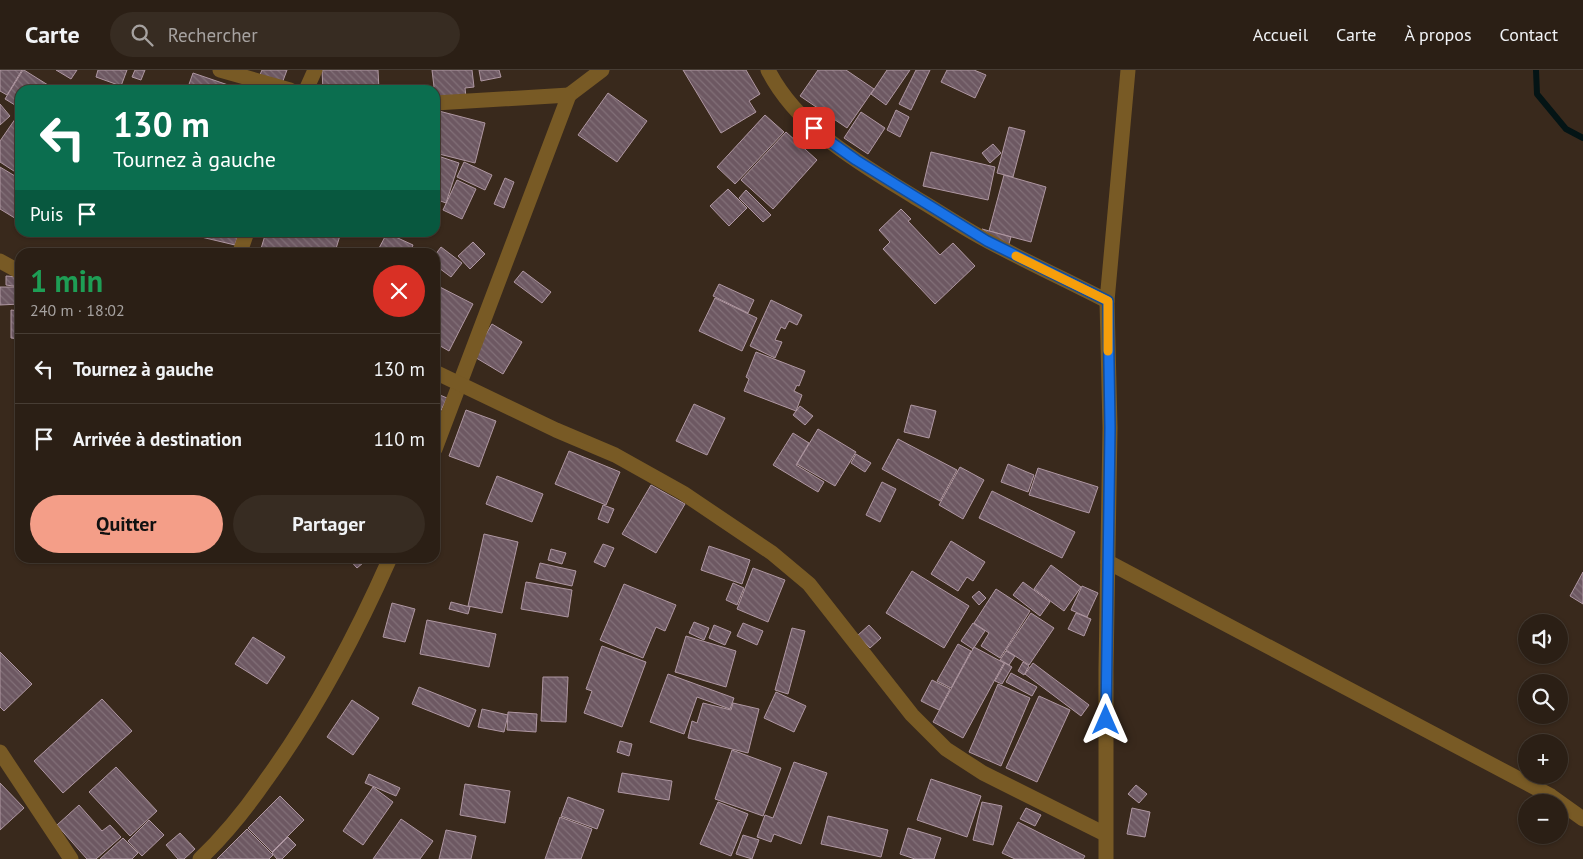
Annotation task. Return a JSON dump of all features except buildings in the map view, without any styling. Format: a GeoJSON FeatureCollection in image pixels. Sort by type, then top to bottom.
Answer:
{"type":"FeatureCollection","features":[{"type":"Feature","properties":{"kind":"street"},"geometry":{"type":"LineString","coordinates":[[220,70],[272,85]]}},
{"type":"Feature","properties":{"kind":"street"},"geometry":{"type":"LineString","coordinates":[[308,85],[315,70]]}},
{"type":"Feature","properties":{"kind":"street"},"geometry":{"type":"LineString","coordinates":[[440,435],[570,95],[602,70]]}},
{"type":"Feature","properties":{"kind":"street"},"geometry":{"type":"LineString","coordinates":[[768,70],[774,82],[801,115],[828,140],[856,160],[987,241],[1108,301]]}},
{"type":"Feature","properties":{"kind":"street"},"geometry":{"type":"LineString","coordinates":[[1106,859],[1106,669],[1110,428],[1108,301],[1128,70]]}},
{"type":"Feature","properties":{"kind":"street"},"geometry":{"type":"LineString","coordinates":[[440,103],[570,95]]}},
{"type":"Feature","properties":{"kind":"street"},"geometry":{"type":"LineString","coordinates":[[0,261],[15,269]]}},
{"type":"Feature","properties":{"kind":"street"},"geometry":{"type":"LineString","coordinates":[[440,374],[615,456],[683,493],[772,553],[809,584],[912,715],[946,749],[983,773],[1105,834]]}},
{"type":"Feature","properties":{"kind":"street"},"geometry":{"type":"LineString","coordinates":[[1108,562],[1551,796],[1583,819]]}},
{"type":"Feature","properties":{"kind":"street"},"geometry":{"type":"LineString","coordinates":[[200,859],[241,815],[288,750],[337,667],[388,563]]}},
{"type":"Feature","properties":{"kind":"street"},"geometry":{"type":"LineString","coordinates":[[0,752],[71,859]]}},
{"type":"Feature","properties":{"kind":"waterway"},"geometry":{"type":"LineString","coordinates":[[1536,70],[1537,94],[1566,129],[1583,138]]}},
{"type":"Feature","properties":{"kind":"slow traffic"},"geometry":{"type":"LineString","coordinates":[[1016,256],[1108,301],[1108,351]]}},
{"type":"Feature","properties":{"kind":"route"},"geometry":{"type":"LineString","coordinates":[[814,128],[856,160],[987,241],[1108,301],[1110,428],[1106,720]]}}]}
